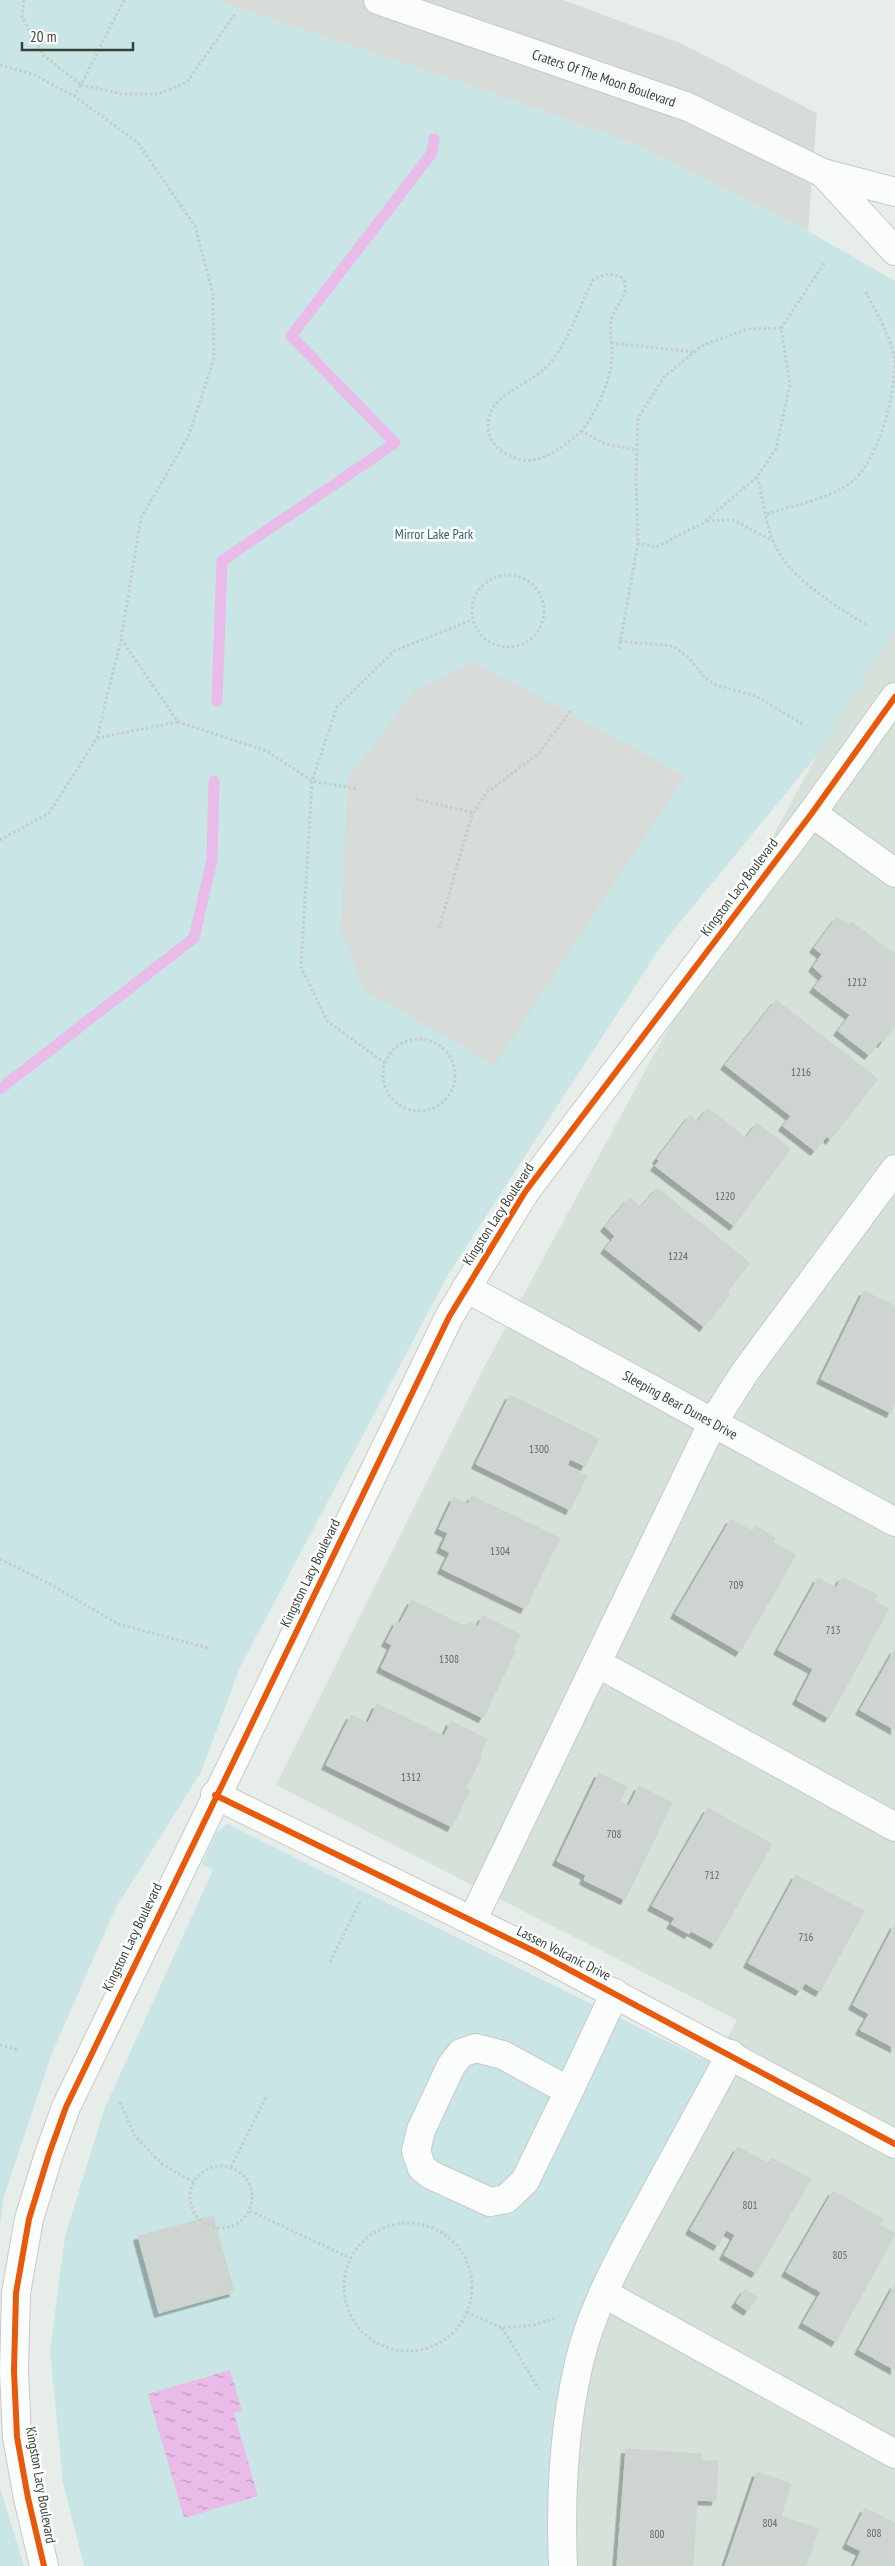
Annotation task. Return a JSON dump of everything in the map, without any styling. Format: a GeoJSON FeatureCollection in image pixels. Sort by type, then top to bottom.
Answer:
{"type":"FeatureCollection","features":[{"type":"Feature","properties":{"kind":"street","name":"Craters Of The Moon Boulevard"},"geometry":{"type":"LineString","coordinates":[[378,0],[688,107],[823,173]]}},
{"type":"Feature","properties":{"kind":"street"},"geometry":{"type":"LineString","coordinates":[[823,173],[895,192]]}},
{"type":"Feature","properties":{"kind":"street"},"geometry":{"type":"LineString","coordinates":[[823,173],[895,252]]}},
{"type":"Feature","properties":{"kind":"street","name":"Kingston Lacy Boulevard"},"geometry":{"type":"LineString","coordinates":[[44,2566],[28,2498],[18,2437],[14,2372],[16,2294],[29,2218],[66,2107],[215,1795],[449,1317],[466,1288],[525,1192],[812,813],[895,697]]}},
{"type":"Feature","properties":{"kind":"street"},"geometry":{"type":"LineString","coordinates":[[812,813],[895,873]]}},
{"type":"Feature","properties":{"kind":"street"},"geometry":{"type":"LineString","coordinates":[[472,1921],[713,1422],[745,1372],[886,1200],[895,1169]]}},
{"type":"Feature","properties":{"kind":"street","name":"Sleeping Bear Dunes Drive"},"geometry":{"type":"LineString","coordinates":[[466,1288],[895,1522]]}},
{"type":"Feature","properties":{"kind":"street"},"geometry":{"type":"LineString","coordinates":[[597,1663],[895,1826]]}},
{"type":"Feature","properties":{"kind":"street","name":"Lassen Volcanic Drive"},"geometry":{"type":"LineString","coordinates":[[215,1795],[615,1993],[895,2144]]}},
{"type":"Feature","properties":{"kind":"street"},"geometry":{"type":"LineString","coordinates":[[569,2091],[503,2055],[476,2048],[461,2053],[451,2066],[421,2130],[416,2151],[422,2168],[431,2175],[490,2202],[506,2199],[525,2181],[569,2091],[615,1993]]}},
{"type":"Feature","properties":{"kind":"street"},"geometry":{"type":"LineString","coordinates":[[563,2566],[564,2470],[570,2406],[584,2344],[603,2294],[627,2245],[731,2054]]}},
{"type":"Feature","properties":{"kind":"street"},"geometry":{"type":"LineString","coordinates":[[603,2294],[895,2454]]}},
{"type":"Feature","properties":{"kind":"path"},"geometry":{"type":"LineString","coordinates":[[24,0],[22,17],[43,55],[81,85],[123,94],[158,94],[188,82],[235,14]]}},
{"type":"Feature","properties":{"kind":"path"},"geometry":{"type":"LineString","coordinates":[[74,96],[124,0]]}},
{"type":"Feature","properties":{"kind":"path"},"geometry":{"type":"LineString","coordinates":[[0,65],[35,75],[74,96],[138,143],[195,226],[213,294],[214,358],[188,435],[141,518],[121,639],[97,738],[49,813],[0,840]]}},
{"type":"Feature","properties":{"kind":"path"},"geometry":{"type":"LineString","coordinates":[[638,544],[656,546],[706,520],[758,477],[776,449],[790,384],[780,328],[825,262]]}},
{"type":"Feature","properties":{"kind":"path"},"geometry":{"type":"LineString","coordinates":[[604,274],[613,274],[623,278],[627,287],[623,300],[613,316],[609,336],[608,381],[604,394],[582,431],[558,450],[539,458],[522,461],[505,455],[497,447],[489,436],[487,421],[498,400],[530,381],[548,366],[562,348],[593,280],[604,274]]}},
{"type":"Feature","properties":{"kind":"path"},"geometry":{"type":"LineString","coordinates":[[767,514],[815,500],[849,483],[870,460],[882,433],[894,396],[895,360],[889,340],[865,290]]}},
{"type":"Feature","properties":{"kind":"path"},"geometry":{"type":"LineString","coordinates":[[619,649],[638,544],[638,418],[664,377],[703,345],[748,329],[780,328]]}},
{"type":"Feature","properties":{"kind":"path"},"geometry":{"type":"LineString","coordinates":[[610,343],[695,352]]}},
{"type":"Feature","properties":{"kind":"path"},"geometry":{"type":"LineString","coordinates":[[582,431],[602,442],[637,450]]}},
{"type":"Feature","properties":{"kind":"path"},"geometry":{"type":"LineString","coordinates":[[758,477],[773,541],[794,572],[820,595],[868,626]]}},
{"type":"Feature","properties":{"kind":"path"},"geometry":{"type":"LineString","coordinates":[[706,520],[733,520],[773,541]]}},
{"type":"Feature","properties":{"kind":"path"},"geometry":{"type":"LineString","coordinates":[[512,574],[533,584],[540,594],[544,605],[544,618],[540,629],[522,645],[509,648],[486,641],[472,620],[471,608],[480,587],[489,579],[500,575],[512,574]]}},
{"type":"Feature","properties":{"kind":"path"},"geometry":{"type":"LineString","coordinates":[[385,1063],[327,1021],[301,968],[312,781],[337,708],[394,650],[472,620]]}},
{"type":"Feature","properties":{"kind":"path"},"geometry":{"type":"LineString","coordinates":[[121,639],[178,722]]}},
{"type":"Feature","properties":{"kind":"path"},"geometry":{"type":"LineString","coordinates":[[620,641],[673,646],[689,658],[705,678],[716,685],[756,696],[804,725]]}},
{"type":"Feature","properties":{"kind":"path"},"geometry":{"type":"LineString","coordinates":[[439,928],[474,813],[486,793],[539,753],[572,709]]}},
{"type":"Feature","properties":{"kind":"path"},"geometry":{"type":"LineString","coordinates":[[97,738],[178,722],[267,751],[312,781],[359,789]]}},
{"type":"Feature","properties":{"kind":"path"},"geometry":{"type":"LineString","coordinates":[[416,799],[474,813]]}},
{"type":"Feature","properties":{"kind":"path"},"geometry":{"type":"LineString","coordinates":[[424,1039],[436,1043],[445,1050],[452,1060],[456,1072],[450,1095],[442,1104],[420,1112],[408,1110],[389,1096],[383,1080],[385,1063],[391,1052],[400,1044],[424,1039]]}},
{"type":"Feature","properties":{"kind":"path"},"geometry":{"type":"LineString","coordinates":[[0,1559],[50,1584],[118,1624],[208,1648]]}},
{"type":"Feature","properties":{"kind":"path"},"geometry":{"type":"LineString","coordinates":[[330,1962],[361,1900]]}},
{"type":"Feature","properties":{"kind":"path"},"geometry":{"type":"LineString","coordinates":[[0,2045],[18,2050]]}},
{"type":"Feature","properties":{"kind":"path"},"geometry":{"type":"LineString","coordinates":[[231,2167],[266,2097]]}},
{"type":"Feature","properties":{"kind":"path"},"geometry":{"type":"LineString","coordinates":[[120,2102],[135,2136],[162,2164],[193,2182]]}},
{"type":"Feature","properties":{"kind":"path"},"geometry":{"type":"LineString","coordinates":[[220,2165],[231,2167],[248,2180],[252,2190],[253,2201],[250,2211],[236,2225],[216,2228],[207,2225],[193,2210],[190,2191],[193,2182],[209,2168],[220,2165]]}},
{"type":"Feature","properties":{"kind":"path"},"geometry":{"type":"LineString","coordinates":[[250,2211],[350,2258]]}},
{"type":"Feature","properties":{"kind":"path"},"geometry":{"type":"LineString","coordinates":[[412,2223],[431,2227],[449,2238],[462,2253],[471,2272],[472,2292],[467,2312],[454,2331],[437,2344],[416,2350],[394,2349],[374,2341],[358,2327],[347,2308],[344,2286],[350,2258],[372,2233],[391,2225],[412,2223]]}},
{"type":"Feature","properties":{"kind":"path"},"geometry":{"type":"LineString","coordinates":[[467,2312],[502,2328],[534,2325],[561,2316]]}},
{"type":"Feature","properties":{"kind":"path"},"geometry":{"type":"LineString","coordinates":[[502,2328],[541,2393]]}},
{"type":"Feature","properties":{"kind":"shaded area"},"geometry":{"type":"Polygon","coordinates":[[[214,0],[563,0],[680,43],[817,113],[808,231],[632,143],[490,92],[214,0]]]}},
{"type":"Feature","properties":{"kind":"shaded area"},"geometry":{"type":"Polygon","coordinates":[[[895,630],[895,2566],[557,2566],[601,2269],[737,2020],[276,1785],[482,1371],[817,755],[895,630]]]}},
{"type":"Feature","properties":{"kind":"shaded area"},"geometry":{"type":"Polygon","coordinates":[[[474,662],[685,776],[495,1065],[364,990],[341,928],[348,778],[414,691],[474,662]]]}},
{"type":"Feature","properties":{"kind":"green space","name":"Mirror Lake Park"},"geometry":{"type":"Polygon","coordinates":[[[0,0],[214,0],[490,92],[632,143],[808,231],[895,281],[895,630],[817,755],[663,943],[448,1275],[240,1667],[201,1772],[115,1909],[52,2053],[4,2196],[0,2224],[0,0]]]}},
{"type":"Feature","properties":{"kind":"green space"},"geometry":{"type":"Polygon","coordinates":[[[227,1824],[713,2064],[601,2269],[557,2566],[84,2566],[63,2483],[50,2351],[65,2236],[104,2110],[213,1870],[202,1864],[216,1833],[227,1824]]]}},
{"type":"Feature","properties":{"kind":"green space"},"geometry":{"type":"Polygon","coordinates":[[[0,2488],[24,2566],[0,2566],[0,2488]]]}},
{"type":"Feature","properties":{"kind":"water"},"geometry":{"type":"Polygon","coordinates":[[[230,2370],[242,2411],[234,2413],[258,2496],[184,2518],[148,2394],[230,2370]]]}},
{"type":"Feature","properties":{"kind":"building"},"geometry":{"type":"Polygon","coordinates":[[[837,917],[849,925],[852,922],[895,954],[895,1026],[882,1043],[880,1041],[869,1055],[838,1031],[850,1015],[814,988],[823,976],[813,967],[822,954],[814,948],[837,917]]]}},
{"type":"Feature","properties":{"kind":"building"},"geometry":{"type":"Polygon","coordinates":[[[776,1000],[878,1079],[830,1140],[827,1136],[815,1151],[783,1126],[791,1116],[725,1065],[776,1000]]]}},
{"type":"Feature","properties":{"kind":"building"},"geometry":{"type":"Polygon","coordinates":[[[708,1108],[746,1138],[757,1123],[790,1149],[734,1226],[655,1166],[659,1161],[657,1159],[690,1115],[697,1122],[708,1108]]]}},
{"type":"Feature","properties":{"kind":"building"},"geometry":{"type":"Polygon","coordinates":[[[657,1188],[750,1263],[727,1292],[730,1294],[704,1327],[605,1249],[615,1236],[605,1227],[629,1198],[641,1207],[657,1188]]]}},
{"type":"Feature","properties":{"kind":"building"},"geometry":{"type":"Polygon","coordinates":[[[864,1291],[895,1306],[895,1404],[891,1413],[821,1379],[864,1291]]]}},
{"type":"Feature","properties":{"kind":"building"},"geometry":{"type":"Polygon","coordinates":[[[510,1395],[599,1439],[585,1466],[570,1459],[567,1466],[587,1476],[570,1510],[476,1464],[510,1395]]]}},
{"type":"Feature","properties":{"kind":"building"},"geometry":{"type":"Polygon","coordinates":[[[472,1496],[560,1538],[525,1609],[442,1569],[450,1553],[441,1548],[448,1533],[439,1529],[454,1497],[468,1504],[472,1496]]]}},
{"type":"Feature","properties":{"kind":"building"},"geometry":{"type":"Polygon","coordinates":[[[731,1519],[753,1531],[756,1526],[775,1538],[773,1542],[796,1555],[740,1652],[675,1614],[731,1519]]]}},
{"type":"Feature","properties":{"kind":"building"},"geometry":{"type":"Polygon","coordinates":[[[842,1577],[877,1595],[874,1601],[889,1609],[829,1718],[797,1700],[813,1669],[778,1650],[818,1578],[836,1588],[842,1577]]]}},
{"type":"Feature","properties":{"kind":"building"},"geometry":{"type":"Polygon","coordinates":[[[412,1600],[464,1626],[470,1622],[478,1626],[483,1616],[520,1634],[513,1649],[516,1650],[483,1718],[381,1668],[392,1645],[386,1642],[397,1621],[400,1623],[412,1600]]]}},
{"type":"Feature","properties":{"kind":"building"},"geometry":{"type":"Polygon","coordinates":[[[895,1649],[895,1730],[860,1710],[895,1649]]]}},
{"type":"Feature","properties":{"kind":"building"},"geometry":{"type":"Polygon","coordinates":[[[377,1704],[444,1736],[451,1721],[487,1739],[480,1754],[482,1756],[466,1788],[470,1790],[452,1827],[326,1765],[351,1715],[368,1723],[377,1704]]]}},
{"type":"Feature","properties":{"kind":"building"},"geometry":{"type":"Polygon","coordinates":[[[599,1773],[627,1787],[620,1801],[629,1806],[639,1786],[672,1803],[625,1900],[584,1880],[586,1875],[557,1861],[599,1773]]]}},
{"type":"Feature","properties":{"kind":"building"},"geometry":{"type":"Polygon","coordinates":[[[708,1808],[772,1844],[715,1944],[691,1931],[689,1934],[671,1924],[675,1918],[652,1906],[708,1808]]]}},
{"type":"Feature","properties":{"kind":"building"},"geometry":{"type":"Polygon","coordinates":[[[796,1875],[864,1911],[820,1992],[805,1983],[800,1991],[748,1963],[796,1875]]]}},
{"type":"Feature","properties":{"kind":"building"},"geometry":{"type":"Polygon","coordinates":[[[895,1924],[895,2048],[860,2030],[869,2014],[853,2005],[895,1924]]]}},
{"type":"Feature","properties":{"kind":"building"},"geometry":{"type":"Polygon","coordinates":[[[738,2147],[769,2164],[772,2158],[811,2179],[756,2273],[724,2255],[735,2235],[726,2230],[718,2246],[690,2230],[738,2147]]]}},
{"type":"Feature","properties":{"kind":"building"},"geometry":{"type":"Polygon","coordinates":[[[833,2191],[883,2219],[880,2225],[895,2234],[836,2342],[803,2323],[821,2292],[786,2272],[833,2191]]]}},
{"type":"Feature","properties":{"kind":"building"},"geometry":{"type":"Polygon","coordinates":[[[213,2216],[234,2292],[159,2313],[138,2236],[213,2216]]]}},
{"type":"Feature","properties":{"kind":"building"},"geometry":{"type":"Polygon","coordinates":[[[895,2284],[895,2370],[859,2350],[895,2284]]]}},
{"type":"Feature","properties":{"kind":"building"},"geometry":{"type":"Polygon","coordinates":[[[745,2289],[757,2297],[748,2311],[736,2303],[745,2289]]]}},
{"type":"Feature","properties":{"kind":"building"},"geometry":{"type":"Polygon","coordinates":[[[626,2449],[702,2454],[701,2461],[718,2461],[716,2501],[697,2500],[693,2566],[617,2566],[626,2449]]]}},
{"type":"Feature","properties":{"kind":"building"},"geometry":{"type":"Polygon","coordinates":[[[757,2472],[791,2484],[781,2516],[819,2529],[806,2566],[725,2566],[757,2472]]]}},
{"type":"Feature","properties":{"kind":"building"},"geometry":{"type":"Polygon","coordinates":[[[865,2508],[895,2523],[895,2566],[854,2566],[861,2551],[847,2544],[865,2508]]]}},
{"type":"Feature","properties":{"kind":"waterway"},"geometry":{"type":"LineString","coordinates":[[217,701],[222,561],[395,443],[291,336],[432,153],[434,139]]}},
{"type":"Feature","properties":{"kind":"waterway"},"geometry":{"type":"LineString","coordinates":[[0,1089],[194,938],[212,859],[214,781]]}},
{"type":"Feature","properties":{"kind":"cycle path"},"geometry":{"type":"LineString","coordinates":[[44,2566],[28,2498],[17,2437],[14,2371],[16,2293],[29,2219],[66,2107],[449,1317],[525,1192],[812,813],[895,697]]}},
{"type":"Feature","properties":{"kind":"cycle path"},"geometry":{"type":"LineString","coordinates":[[215,1795],[538,1953],[895,2144]]}}]}
